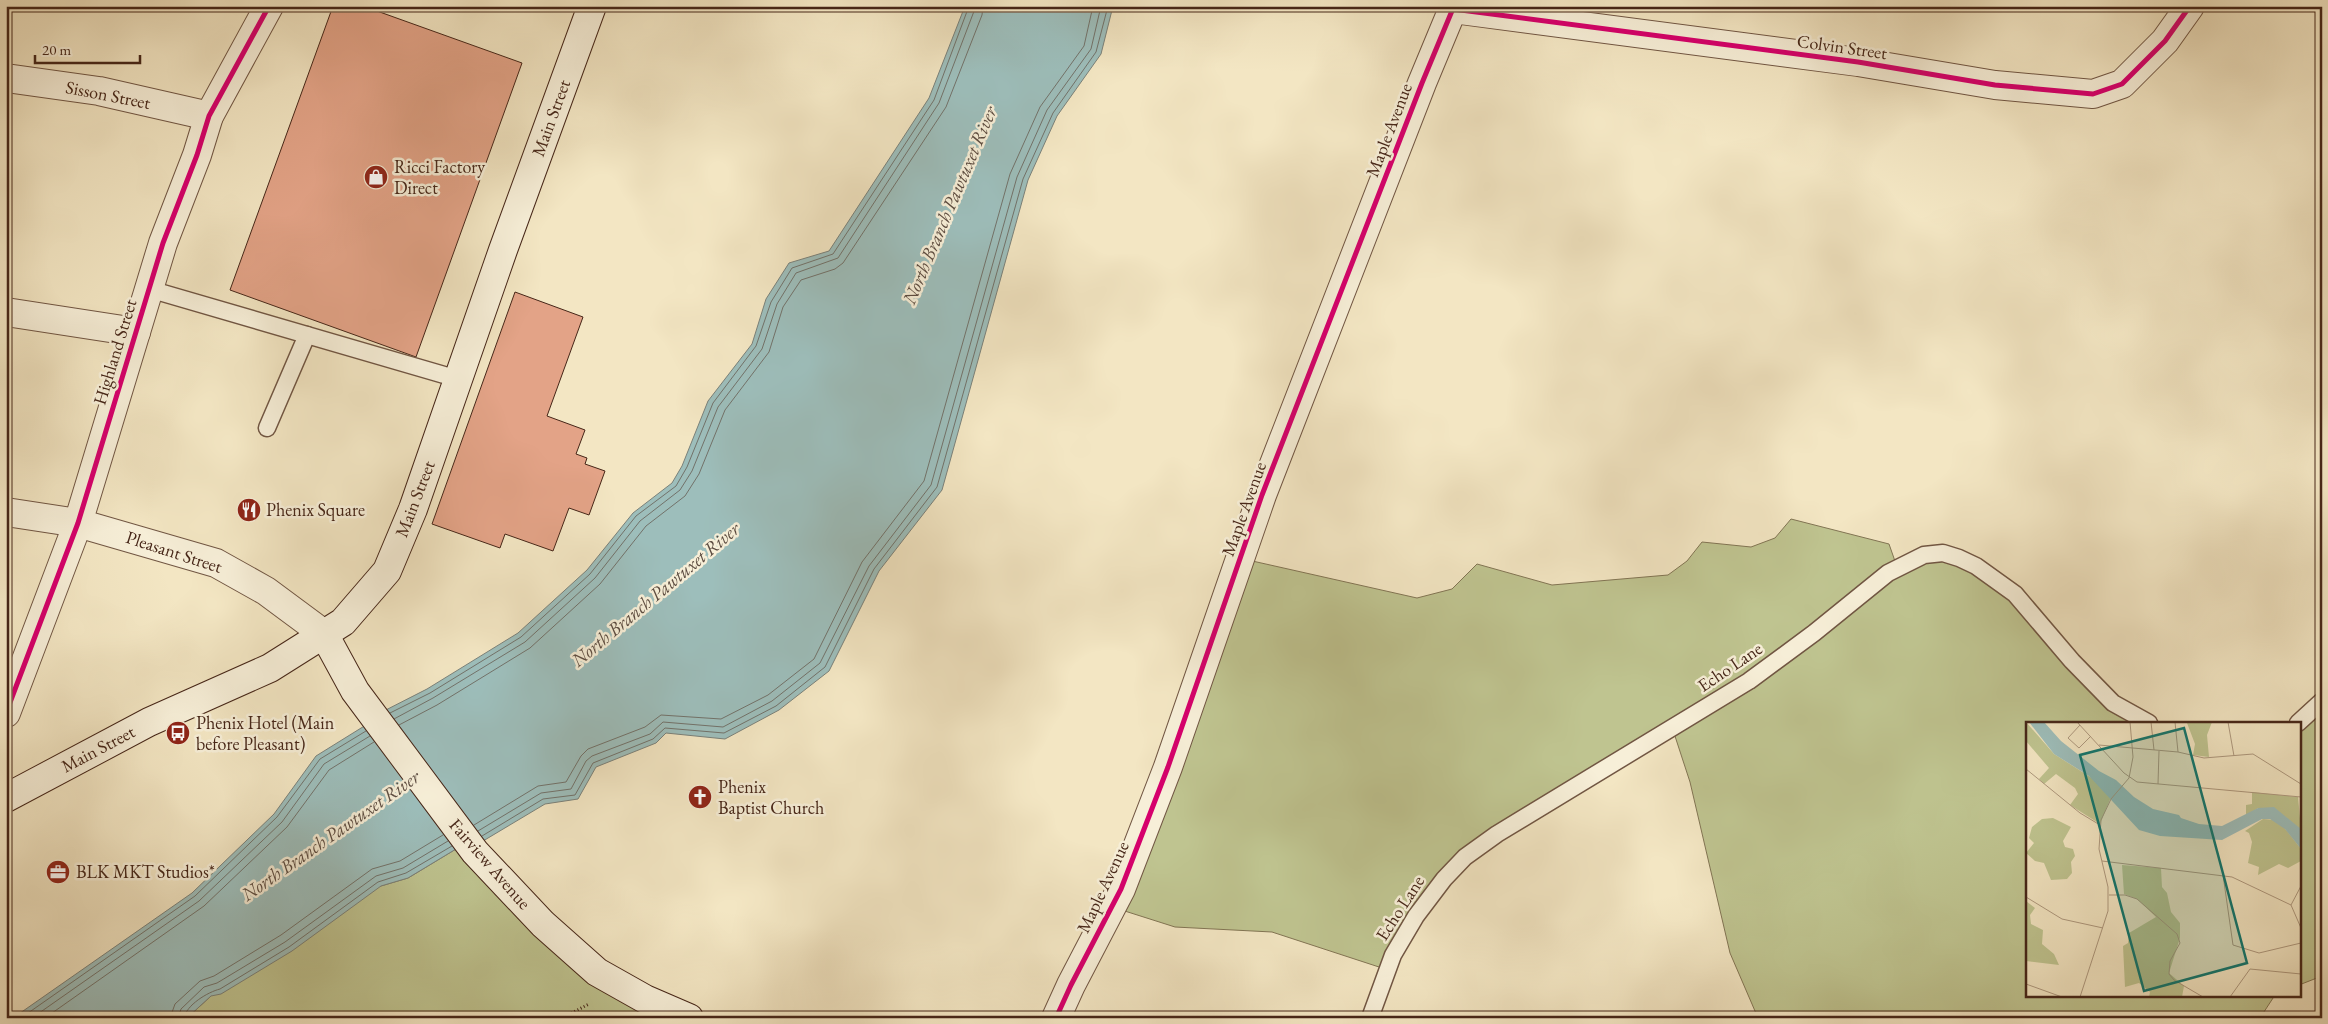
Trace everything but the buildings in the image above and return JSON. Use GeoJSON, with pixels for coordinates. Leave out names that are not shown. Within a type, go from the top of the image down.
{"type":"FeatureCollection","features":[{"type":"Feature","properties":{"kind":"street","name":"Highland Street"},"geometry":{"type":"LineString","coordinates":[[6,713],[78,523],[163,242],[197,155],[209,116],[269,6]]}},
{"type":"Feature","properties":{"kind":"street","name":"Main Street"},"geometry":{"type":"LineString","coordinates":[[6,798],[149,722],[270,668],[343,622],[387,571],[413,509],[592,6]]}},
{"type":"Feature","properties":{"kind":"street","name":"Colvin Street"},"geometry":{"type":"LineString","coordinates":[[1453,7],[1858,62],[1995,85],[2093,94],[2122,84],[2165,41],[2190,6]]}},
{"type":"Feature","properties":{"kind":"street","name":"Maple Avenue"},"geometry":{"type":"LineString","coordinates":[[1056,1018],[1121,889],[1168,767],[1262,495],[1453,7]]}},
{"type":"Feature","properties":{"kind":"street","name":"Sisson Street"},"geometry":{"type":"LineString","coordinates":[[6,78],[99,91],[209,116]]}},
{"type":"Feature","properties":{"kind":"street"},"geometry":{"type":"LineString","coordinates":[[6,312],[136,332]]}},
{"type":"Feature","properties":{"kind":"street","name":"Pleasant Street"},"geometry":{"type":"LineString","coordinates":[[6,512],[78,523],[216,563],[266,591],[324,634]]}},
{"type":"Feature","properties":{"kind":"street","name":"Fairview Avenue"},"geometry":{"type":"LineString","coordinates":[[324,634],[355,691],[475,852],[544,924],[597,972],[645,999],[689,1018]]}},
{"type":"Feature","properties":{"kind":"lane"},"geometry":{"type":"LineString","coordinates":[[149,289],[458,380]]}},
{"type":"Feature","properties":{"kind":"lane"},"geometry":{"type":"LineString","coordinates":[[267,428],[306,335]]}},
{"type":"Feature","properties":{"kind":"lane","name":"Echo Lane"},"geometry":{"type":"LineString","coordinates":[[1370,1018],[1393,954],[1416,916],[1438,886],[1465,857],[1497,834],[1749,681],[1814,633],[1888,573],[1924,555],[1943,553],[1959,558],[1976,566],[2015,594],[2072,660],[2114,703],[2147,722]]}},
{"type":"Feature","properties":{"kind":"lane"},"geometry":{"type":"LineString","coordinates":[[2299,722],[2322,701]]}},
{"type":"Feature","properties":{"kind":"green space"},"geometry":{"type":"Polygon","coordinates":[[[1791,519],[1889,544],[1896,564],[1927,553],[2012,589],[2072,660],[2145,722],[2026,722],[2026,996],[2274,996],[2260,1018],[1758,1018],[1730,953],[1690,782],[1672,727],[1460,855],[1388,962],[1379,967],[1272,932],[1175,927],[1109,906],[1239,558],[1417,598],[1452,589],[1477,564],[1552,585],[1668,575],[1687,561],[1702,542],[1751,547],[1775,538],[1791,519]]]}},
{"type":"Feature","properties":{"kind":"green space"},"geometry":{"type":"Polygon","coordinates":[[[2322,699],[2322,976],[2300,985],[2300,722],[2322,699]]]}},
{"type":"Feature","properties":{"kind":"green space"},"geometry":{"type":"Polygon","coordinates":[[[461,846],[576,955],[678,1018],[187,1018],[286,927],[343,897],[408,878],[461,846]]]}},
{"type":"Feature","properties":{"kind":"water","name":"North Branch Pawtuxet River"},"geometry":{"type":"Polygon","coordinates":[[[965,6],[1113,6],[1101,54],[1057,116],[1028,180],[942,490],[879,571],[829,671],[779,710],[725,739],[666,733],[656,743],[596,767],[578,799],[545,804],[473,847],[461,846],[408,878],[381,886],[292,951],[221,994],[211,996],[187,1018],[13,1018],[192,893],[274,814],[316,756],[374,720],[376,715],[427,689],[518,633],[587,570],[633,513],[672,483],[682,466],[708,401],[752,344],[766,299],[789,263],[829,251],[929,98],[965,6]]]}},
{"type":"Feature","properties":{"kind":"cycle path"},"geometry":{"type":"LineString","coordinates":[[6,713],[78,523],[163,243],[197,155],[209,116],[269,6]]}},
{"type":"Feature","properties":{"kind":"cycle path"},"geometry":{"type":"LineString","coordinates":[[1056,1018],[1121,889],[1168,767],[1262,495],[1422,83],[1454,6]]}},
{"type":"Feature","properties":{"kind":"cycle path"},"geometry":{"type":"LineString","coordinates":[[1453,9],[1858,62],[1995,85],[2093,94],[2122,84],[2165,41],[2190,6]]}},
{"type":"Feature","properties":{"kind":"place","name":"Ricci Factory Direct"},"geometry":{"type":"Point","coordinates":[376,177]}},
{"type":"Feature","properties":{"kind":"place","name":"Phenix Square"},"geometry":{"type":"Point","coordinates":[249,510]}},
{"type":"Feature","properties":{"kind":"place","name":"Phenix Hotel (Main before Pleasant)"},"geometry":{"type":"Point","coordinates":[178,733]}},
{"type":"Feature","properties":{"kind":"place","name":"Phenix Baptist Church"},"geometry":{"type":"Point","coordinates":[700,797]}},
{"type":"Feature","properties":{"kind":"place","name":"BLK MKT Studios*"},"geometry":{"type":"Point","coordinates":[58,872]}}]}
